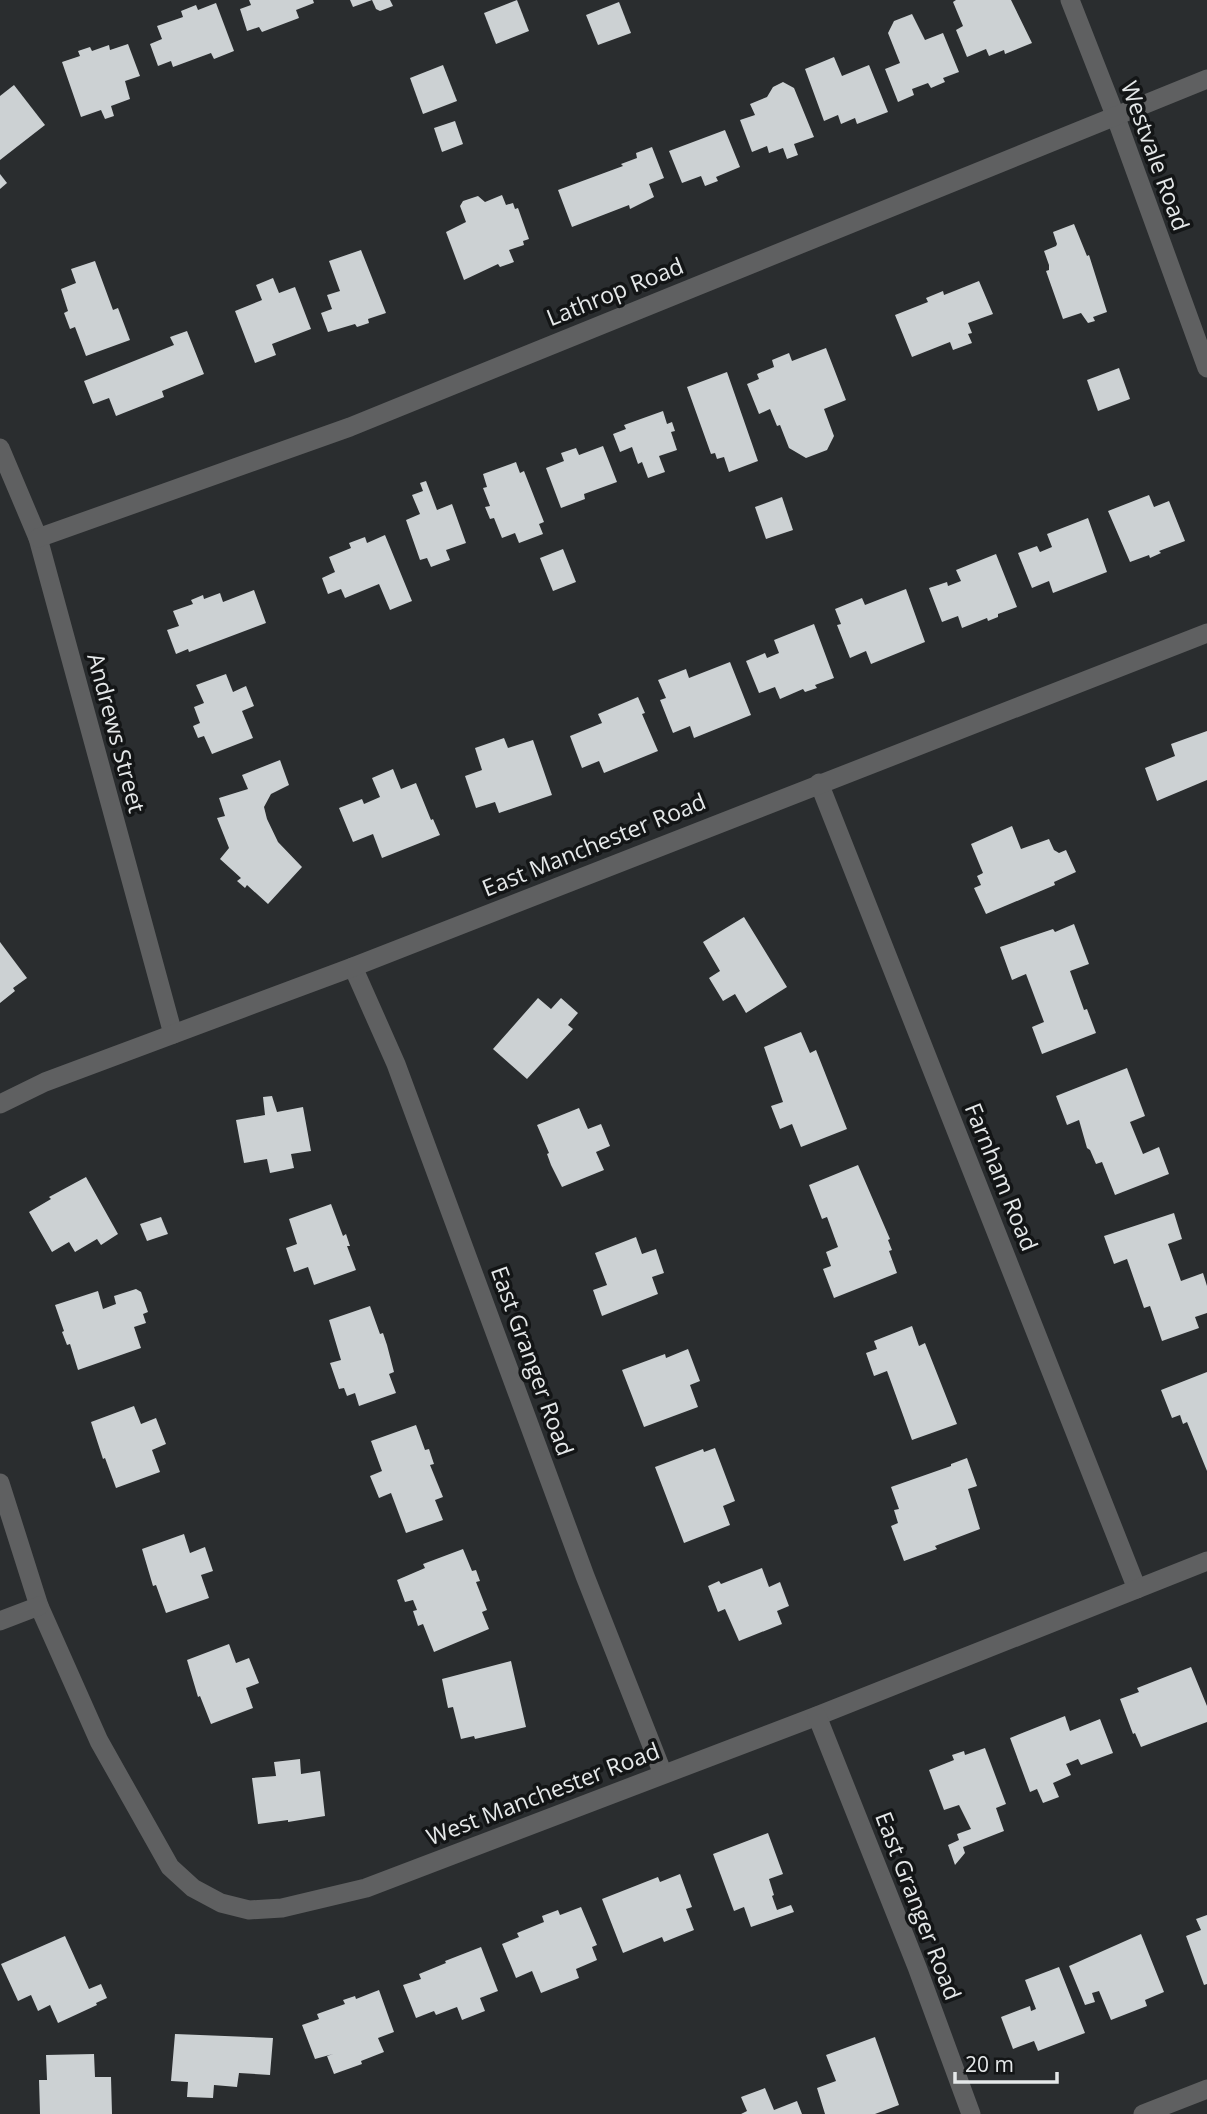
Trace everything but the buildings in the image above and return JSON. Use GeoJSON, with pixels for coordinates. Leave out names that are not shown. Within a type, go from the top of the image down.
{"type":"FeatureCollection","features":[{"type":"Feature","properties":{"kind":"street","name":"Westvale Road"},"geometry":{"type":"LineString","coordinates":[[1070,0],[1207,368]]}},
{"type":"Feature","properties":{"kind":"street","name":"Lathrop Road"},"geometry":{"type":"LineString","coordinates":[[38,538],[350,427],[1207,79]]}},
{"type":"Feature","properties":{"kind":"street","name":"Andrews Street"},"geometry":{"type":"LineString","coordinates":[[0,448],[38,538],[173,1034]]}},
{"type":"Feature","properties":{"kind":"street","name":"East Manchester Road"},"geometry":{"type":"LineString","coordinates":[[0,1104],[45,1082],[353,967],[1207,633]]}},
{"type":"Feature","properties":{"kind":"street","name":"Farnham Road"},"geometry":{"type":"LineString","coordinates":[[820,783],[1137,1589]]}},
{"type":"Feature","properties":{"kind":"street","name":"East Granger Road"},"geometry":{"type":"LineString","coordinates":[[353,967],[396,1064],[585,1576],[663,1774]]}},
{"type":"Feature","properties":{"kind":"street"},"geometry":{"type":"LineString","coordinates":[[0,1483],[39,1606],[0,1620]]}},
{"type":"Feature","properties":{"kind":"street","name":"West Manchester Road"},"geometry":{"type":"LineString","coordinates":[[39,1606],[99,1741],[170,1867],[193,1888],[221,1903],[249,1910],[282,1908],[366,1888],[817,1716],[1207,1561]]}},
{"type":"Feature","properties":{"kind":"street","name":"East Granger Road"},"geometry":{"type":"LineString","coordinates":[[817,1716],[917,1967],[971,2114]]}},
{"type":"Feature","properties":{"kind":"street"},"geometry":{"type":"LineString","coordinates":[[1143,2114],[1207,2089]]}}]}
